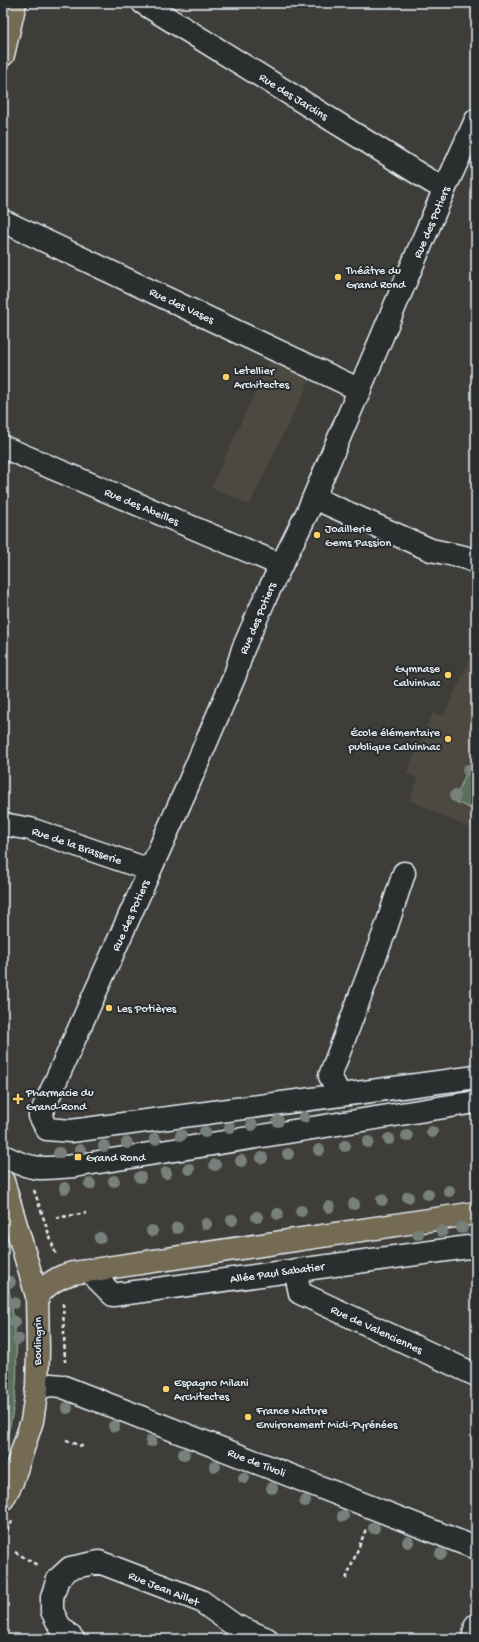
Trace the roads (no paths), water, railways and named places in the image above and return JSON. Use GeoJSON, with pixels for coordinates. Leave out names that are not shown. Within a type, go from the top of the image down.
{"type":"FeatureCollection","features":[{"type":"Feature","properties":{"kind":"main road"},"geometry":{"type":"LineString","coordinates":[[3,55],[15,3]]}},
{"type":"Feature","properties":{"kind":"main road","name":"Boulingrin"},"geometry":{"type":"LineString","coordinates":[[3,1181],[37,1296],[38,1350],[37,1388],[32,1421],[12,1482],[3,1500]]}},
{"type":"Feature","properties":{"kind":"main road"},"geometry":{"type":"LineString","coordinates":[[37,1296],[50,1283],[61,1276],[88,1270],[476,1213]]}},
{"type":"Feature","properties":{"kind":"street","name":"Rue des Jardins"},"geometry":{"type":"LineString","coordinates":[[143,3],[432,182],[445,188]]}},
{"type":"Feature","properties":{"kind":"street","name":"Rue des Potiers"},"geometry":{"type":"LineString","coordinates":[[214,1112],[71,1131],[47,1129],[40,1116],[235,675],[243,649],[266,596],[314,498],[445,188],[476,120]]}},
{"type":"Feature","properties":{"kind":"street","name":"Rue des Vases"},"geometry":{"type":"LineString","coordinates":[[3,221],[360,390]]}},
{"type":"Feature","properties":{"kind":"street","name":"Rue des Abeilles"},"geometry":{"type":"LineString","coordinates":[[3,447],[281,565]]}},
{"type":"Feature","properties":{"kind":"street"},"geometry":{"type":"LineString","coordinates":[[314,498],[430,550],[464,556],[476,562]]}},
{"type":"Feature","properties":{"kind":"street","name":"Rue de la Brasserie"},"geometry":{"type":"LineString","coordinates":[[3,824],[30,829],[150,870]]}},
{"type":"Feature","properties":{"kind":"street"},"geometry":{"type":"LineString","coordinates":[[340,1095],[330,1076],[386,928],[404,873]]}},
{"type":"Feature","properties":{"kind":"street"},"geometry":{"type":"LineString","coordinates":[[220,1143],[214,1112],[476,1076]]}},
{"type":"Feature","properties":{"kind":"street"},"geometry":{"type":"LineString","coordinates":[[3,1156],[23,1166],[39,1169],[74,1166],[476,1102]]}},
{"type":"Feature","properties":{"kind":"street","name":"Allée Paul Sabatier"},"geometry":{"type":"LineString","coordinates":[[88,1270],[113,1295],[476,1246]]}},
{"type":"Feature","properties":{"kind":"street","name":"Rue de Valenciennes"},"geometry":{"type":"LineString","coordinates":[[295,1270],[300,1294],[476,1375]]}},
{"type":"Feature","properties":{"kind":"street","name":"Rue de Tivoli"},"geometry":{"type":"LineString","coordinates":[[37,1388],[51,1385],[61,1386],[476,1548]]}},
{"type":"Feature","properties":{"kind":"street","name":"Rue Jean Aillet"},"geometry":{"type":"LineString","coordinates":[[73,1639],[59,1625],[52,1611],[52,1597],[58,1579],[70,1568],[99,1562],[201,1602],[234,1625],[267,1639]]}},
{"type":"Feature","properties":{"kind":"street"},"geometry":{"type":"LineString","coordinates":[[473,1639],[476,1625]]}},
{"type":"Feature","properties":{"kind":"place","name":"Théâtre du Grand Rond"},"geometry":{"type":"Point","coordinates":[338,277]}},
{"type":"Feature","properties":{"kind":"place","name":"Letellier Architectes"},"geometry":{"type":"Point","coordinates":[226,377]}},
{"type":"Feature","properties":{"kind":"place","name":"Joaillerie Gems Passion"},"geometry":{"type":"Point","coordinates":[317,535]}},
{"type":"Feature","properties":{"kind":"place","name":"Gymnase Calvinhac"},"geometry":{"type":"Point","coordinates":[448,675]}},
{"type":"Feature","properties":{"kind":"place","name":"École élémentaire publique Calvinhac"},"geometry":{"type":"Point","coordinates":[448,739]}},
{"type":"Feature","properties":{"kind":"place","name":"Les Potières"},"geometry":{"type":"Point","coordinates":[109,1008]}},
{"type":"Feature","properties":{"kind":"place","name":"Pharmacie du Grand-Rond"},"geometry":{"type":"Point","coordinates":[18,1099]}},
{"type":"Feature","properties":{"kind":"place","name":"Grand Rond"},"geometry":{"type":"Point","coordinates":[78,1157]}},
{"type":"Feature","properties":{"kind":"place","name":"Espagno Milani Architectes"},"geometry":{"type":"Point","coordinates":[166,1389]}},
{"type":"Feature","properties":{"kind":"place","name":"France Nature Environement Midi-Pyrénées"},"geometry":{"type":"Point","coordinates":[248,1417]}}]}
